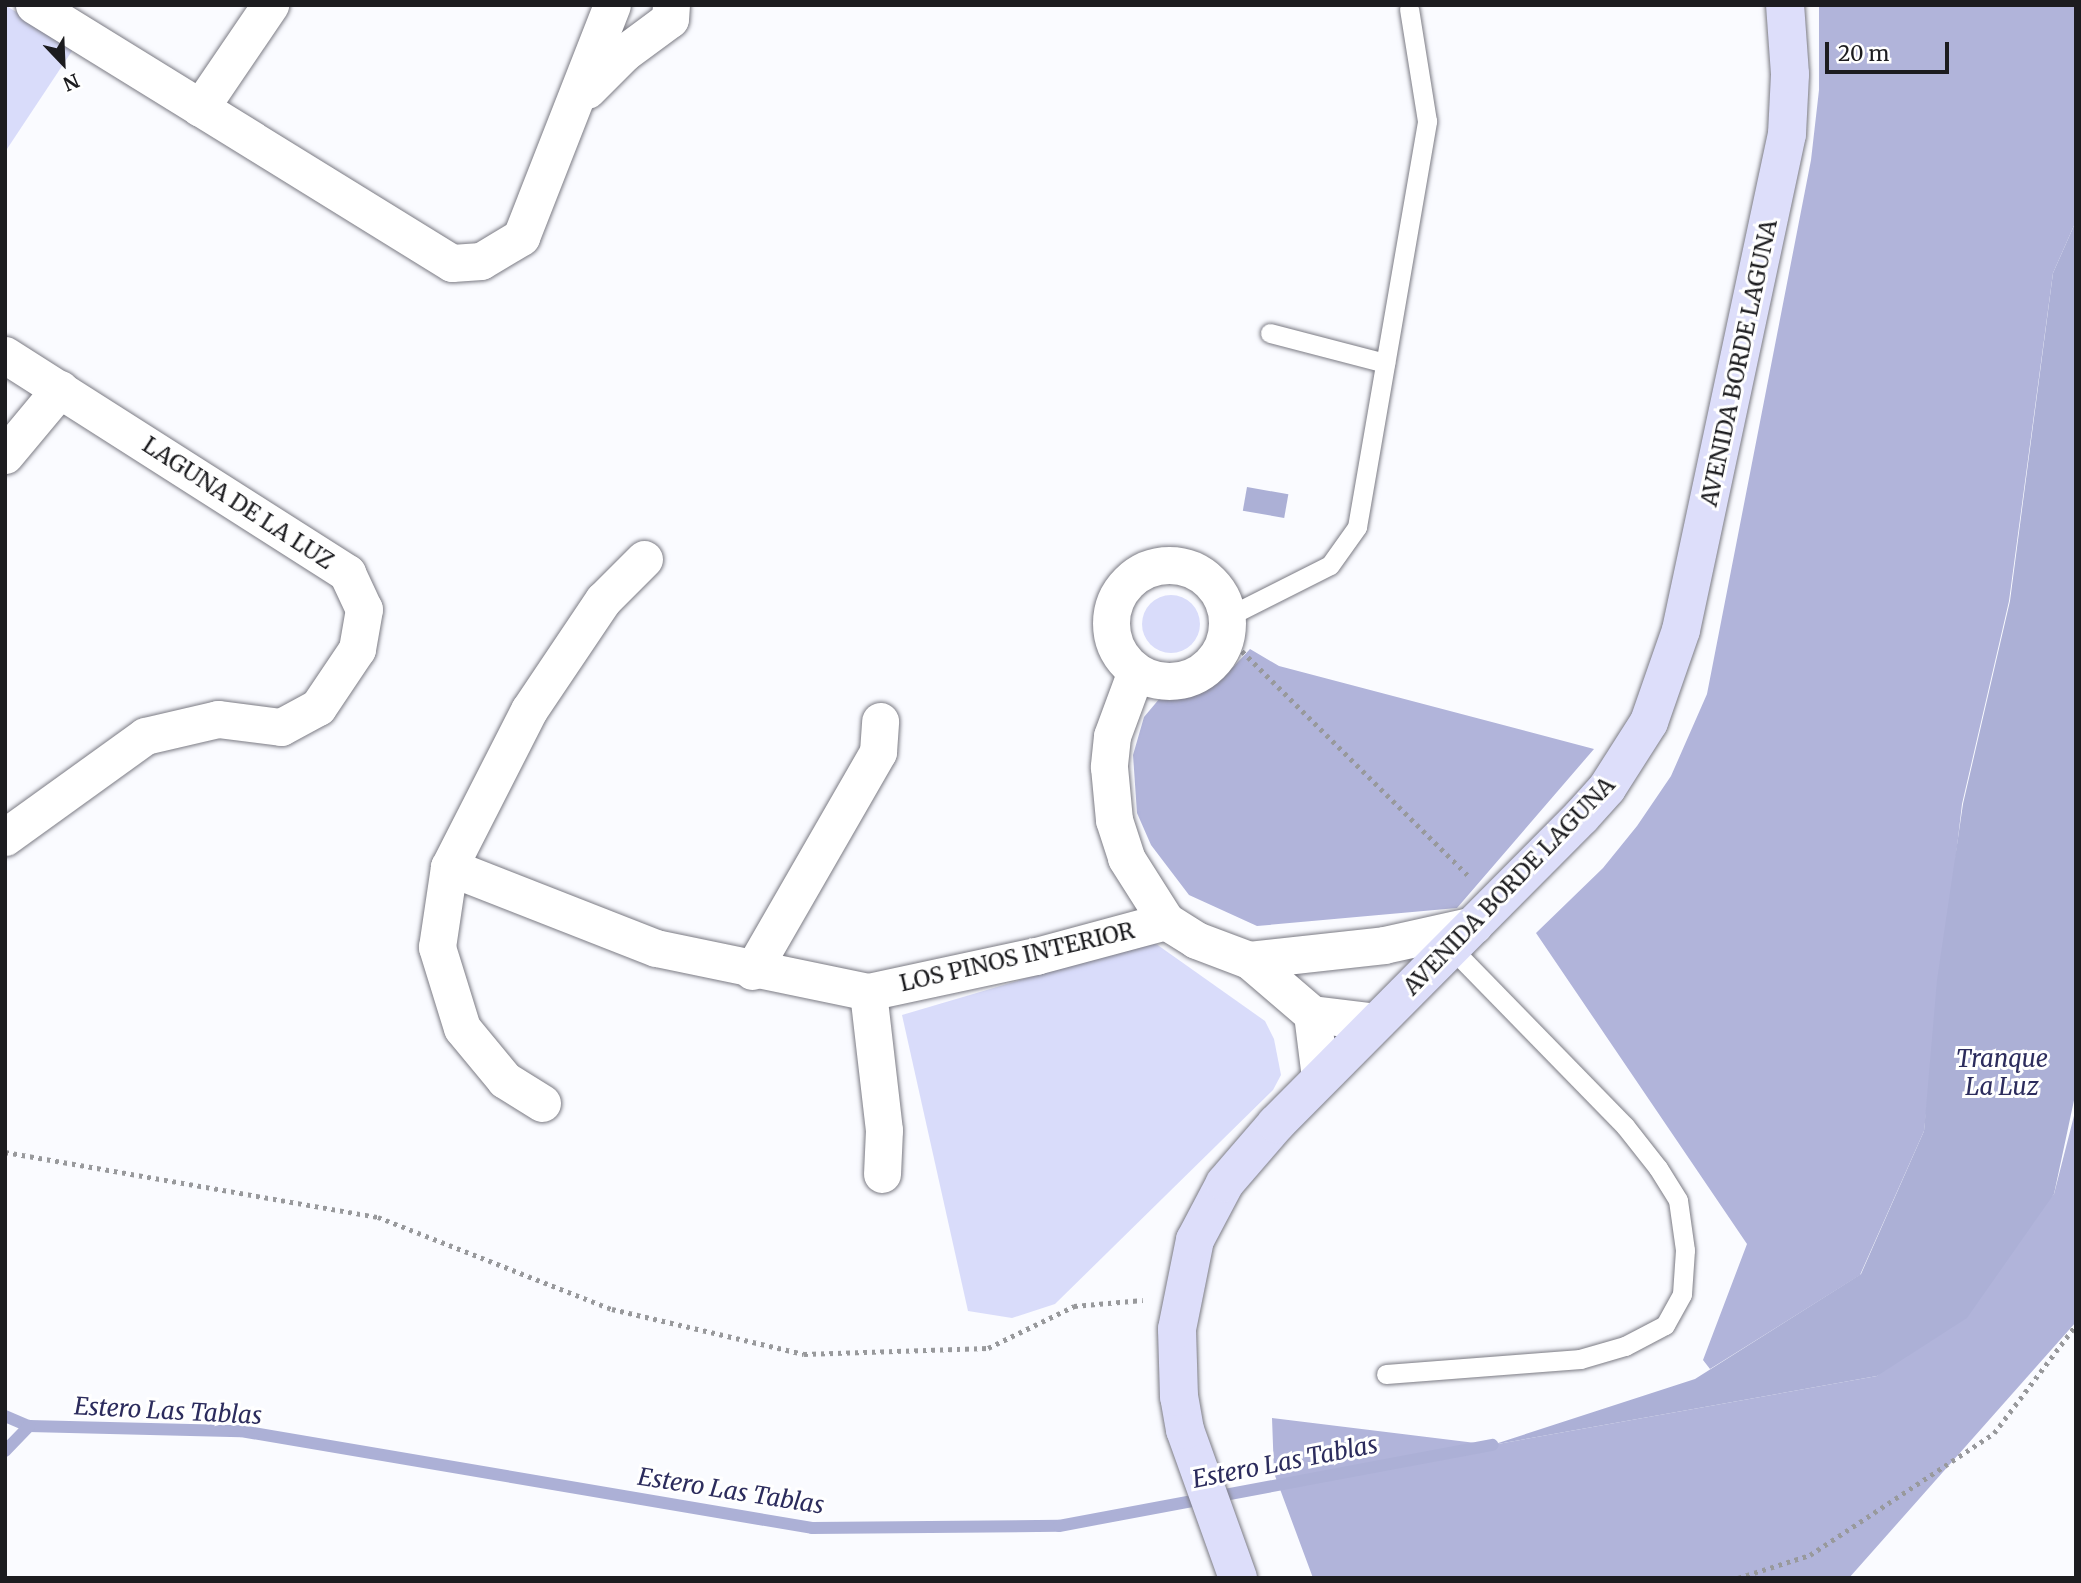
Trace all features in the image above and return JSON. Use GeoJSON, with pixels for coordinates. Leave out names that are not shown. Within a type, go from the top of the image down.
{"type":"FeatureCollection","features":[{"type":"Feature","properties":{"kind":"street"},"geometry":{"type":"LineString","coordinates":[[34,5],[452,263],[481,261],[521,237],[579,98],[612,5]]}},
{"type":"Feature","properties":{"kind":"street"},"geometry":{"type":"LineString","coordinates":[[200,108],[270,5]]}},
{"type":"Feature","properties":{"kind":"street"},"geometry":{"type":"LineString","coordinates":[[579,98],[624,53],[670,19],[671,5]]}},
{"type":"Feature","properties":{"kind":"street","name":"AVENIDA BORDE LAGUNA"},"geometry":{"type":"LineString","coordinates":[[1236,1570],[1185,1430],[1175,1362],[1182,1296],[1195,1240],[1208,1210],[1226,1183],[1320,1077],[1422,978],[1607,788],[1649,722],[1673,662],[1787,134],[1790,74],[1785,5]]}},
{"type":"Feature","properties":{"kind":"street","name":"LAGUNA DE LA LUZ"},"geometry":{"type":"LineString","coordinates":[[5,355],[347,573],[363,609],[357,649],[318,707],[281,727],[218,719],[145,736],[5,837]]}},
{"type":"Feature","properties":{"kind":"street"},"geometry":{"type":"LineString","coordinates":[[5,455],[60,389]]}},
{"type":"Feature","properties":{"kind":"street"},"geometry":{"type":"LineString","coordinates":[[542,1103],[505,1080],[462,1028],[437,947],[449,867],[529,710],[603,600],[644,559]]}},
{"type":"Feature","properties":{"kind":"street"},"geometry":{"type":"LineString","coordinates":[[1158,566],[1196,571],[1212,582],[1227,626],[1219,653],[1190,677],[1172,681],[1136,671],[1122,657],[1111,621],[1125,585],[1140,573],[1158,566]]}},
{"type":"Feature","properties":{"kind":"street"},"geometry":{"type":"LineString","coordinates":[[1136,671],[1112,736],[1111,802],[1126,859],[1166,922],[1196,940],[1249,960],[1312,1014],[1376,1022]]}},
{"type":"Feature","properties":{"kind":"street"},"geometry":{"type":"LineString","coordinates":[[752,971],[878,752],[880,721]]}},
{"type":"Feature","properties":{"kind":"street","name":"LOS PINOS INTERIOR"},"geometry":{"type":"LineString","coordinates":[[449,867],[656,948],[752,971],[868,992],[1035,956],[1166,922]]}},
{"type":"Feature","properties":{"kind":"street"},"geometry":{"type":"LineString","coordinates":[[1249,960],[1384,945],[1474,925]]}},
{"type":"Feature","properties":{"kind":"street"},"geometry":{"type":"LineString","coordinates":[[1384,945],[1422,978]]}},
{"type":"Feature","properties":{"kind":"street","name":"LOS PINOS INTERIOR"},"geometry":{"type":"LineString","coordinates":[[868,992],[884,1130],[882,1174]]}},
{"type":"Feature","properties":{"kind":"street"},"geometry":{"type":"LineString","coordinates":[[1312,1014],[1320,1077]]}},
{"type":"Feature","properties":{"kind":"lane"},"geometry":{"type":"LineString","coordinates":[[1227,626],[1330,565],[1357,527],[1427,121],[1409,9]]}},
{"type":"Feature","properties":{"kind":"lane"},"geometry":{"type":"LineString","coordinates":[[1270,333],[1385,363]]}},
{"type":"Feature","properties":{"kind":"lane"},"geometry":{"type":"LineString","coordinates":[[1385,1374],[1580,1359],[1625,1346],[1665,1325],[1682,1294],[1685,1250],[1678,1200],[1658,1168],[1474,925]]}},
{"type":"Feature","properties":{"kind":"path"},"geometry":{"type":"LineString","coordinates":[[1227,626],[1474,925]]}},
{"type":"Feature","properties":{"kind":"path"},"geometry":{"type":"LineString","coordinates":[[5,1152],[378,1217],[612,1308],[804,1354],[988,1348],[1074,1306],[1182,1296]]}},
{"type":"Feature","properties":{"kind":"path"},"geometry":{"type":"LineString","coordinates":[[1738,1578],[1810,1555],[1994,1433],[2076,1325]]}},
{"type":"Feature","properties":{"kind":"shaded area"},"geometry":{"type":"Polygon","coordinates":[[[5,5],[74,48],[5,152],[5,5]]]}},
{"type":"Feature","properties":{"kind":"shaded area"},"geometry":{"type":"Polygon","coordinates":[[[1819,5],[2076,5],[2076,221],[2053,273],[2009,601],[1962,804],[1924,1131],[1860,1275],[1710,1369],[1703,1360],[1747,1244],[1536,933],[1603,868],[1637,826],[1671,776],[1707,694],[1811,160],[1819,90],[1819,5]]]}},
{"type":"Feature","properties":{"kind":"shaded area"},"geometry":{"type":"Polygon","coordinates":[[[1171,595],[1182,597],[1195,608],[1200,624],[1198,635],[1187,648],[1171,653],[1160,651],[1147,640],[1142,624],[1144,613],[1155,600],[1171,595]]]}},
{"type":"Feature","properties":{"kind":"shaded area"},"geometry":{"type":"Polygon","coordinates":[[[1250,649],[1279,666],[1594,749],[1457,908],[1257,926],[1189,895],[1151,845],[1137,813],[1133,755],[1144,717],[1160,698],[1223,678],[1250,649]]]}},
{"type":"Feature","properties":{"kind":"shaded area"},"geometry":{"type":"Polygon","coordinates":[[[1152,941],[1265,1021],[1274,1039],[1281,1075],[1273,1090],[1055,1304],[1012,1318],[968,1311],[902,1015],[1152,941]]]}},
{"type":"Feature","properties":{"kind":"shaded area"},"geometry":{"type":"Polygon","coordinates":[[[2076,1108],[2076,1322],[1849,1578],[1313,1578],[1274,1473],[1272,1418],[1492,1445],[1877,1376],[2054,1194],[2076,1108]]]}},
{"type":"Feature","properties":{"kind":"water","name":"Tranque La Luz"},"geometry":{"type":"Polygon","coordinates":[[[2076,221],[2076,1091],[2054,1194],[1967,1318],[1877,1376],[1492,1445],[1695,1379],[1861,1274],[1924,1131],[1937,980],[1963,804],[2010,601],[2053,273],[2076,221]]]}},
{"type":"Feature","properties":{"kind":"water"},"geometry":{"type":"Polygon","coordinates":[[[1247,487],[1288,494],[1284,518],[1243,511],[1247,487]]]}},
{"type":"Feature","properties":{"kind":"waterway","name":"Estero Las Tablas"},"geometry":{"type":"LineString","coordinates":[[5,1416],[29,1426],[241,1431],[812,1528],[1059,1526],[1492,1445]]}},
{"type":"Feature","properties":{"kind":"waterway"},"geometry":{"type":"LineString","coordinates":[[5,1451],[29,1426]]}}]}
